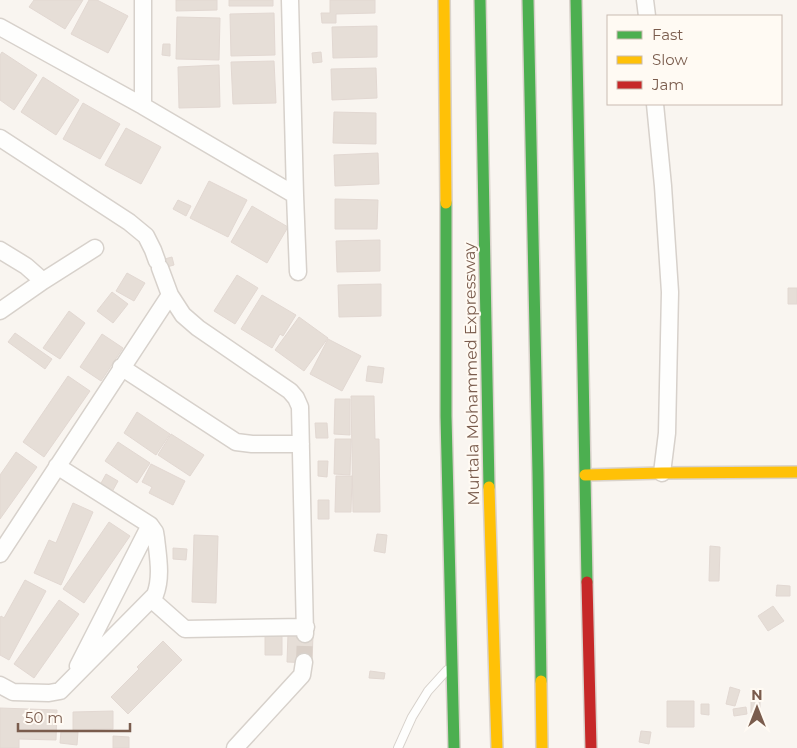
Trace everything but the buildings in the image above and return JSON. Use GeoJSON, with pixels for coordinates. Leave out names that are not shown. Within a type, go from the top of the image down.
{"type":"FeatureCollection","features":[{"type":"Feature","properties":{"kind":"main road"},"geometry":{"type":"LineString","coordinates":[[444,0],[446,76],[446,416],[454,748]]}},
{"type":"Feature","properties":{"kind":"main road","name":"Murtala Mohammed Expressway"},"geometry":{"type":"LineString","coordinates":[[480,0],[497,748]]}},
{"type":"Feature","properties":{"kind":"main road"},"geometry":{"type":"LineString","coordinates":[[528,0],[542,748]]}},
{"type":"Feature","properties":{"kind":"main road"},"geometry":{"type":"LineString","coordinates":[[576,0],[591,748]]}},
{"type":"Feature","properties":{"kind":"main road"},"geometry":{"type":"LineString","coordinates":[[585,475],[797,472]]}},
{"type":"Feature","properties":{"kind":"street"},"geometry":{"type":"LineString","coordinates":[[142,0],[143,106]]}},
{"type":"Feature","properties":{"kind":"street"},"geometry":{"type":"LineString","coordinates":[[290,0],[298,272]]}},
{"type":"Feature","properties":{"kind":"street"},"geometry":{"type":"LineString","coordinates":[[645,0],[647,15]]}},
{"type":"Feature","properties":{"kind":"street"},"geometry":{"type":"LineString","coordinates":[[0,26],[143,106],[295,195]]}},
{"type":"Feature","properties":{"kind":"street"},"geometry":{"type":"LineString","coordinates":[[655,105],[670,292],[667,433],[662,473]]}},
{"type":"Feature","properties":{"kind":"street"},"geometry":{"type":"LineString","coordinates":[[0,138],[129,222],[146,236],[170,295],[183,315],[198,328],[290,391],[300,407],[306,631],[185,629],[151,599]]}},
{"type":"Feature","properties":{"kind":"street"},"geometry":{"type":"LineString","coordinates":[[0,311],[95,248]]}},
{"type":"Feature","properties":{"kind":"street"},"geometry":{"type":"LineString","coordinates":[[0,250],[26,266],[43,281]]}},
{"type":"Feature","properties":{"kind":"street"},"geometry":{"type":"LineString","coordinates":[[0,554],[170,295]]}},
{"type":"Feature","properties":{"kind":"street"},"geometry":{"type":"LineString","coordinates":[[121,367],[236,442],[252,444],[301,444]]}},
{"type":"Feature","properties":{"kind":"street"},"geometry":{"type":"LineString","coordinates":[[0,685],[13,692],[49,693],[60,691],[155,595],[159,580],[156,538],[155,532],[150,525],[57,466]]}},
{"type":"Feature","properties":{"kind":"street"},"geometry":{"type":"LineString","coordinates":[[72,679],[150,525]]}},
{"type":"Feature","properties":{"kind":"street"},"geometry":{"type":"LineString","coordinates":[[235,748],[302,675],[304,662]]}},
{"type":"Feature","properties":{"kind":"lane"},"geometry":{"type":"LineString","coordinates":[[398,748],[412,717],[428,691],[453,663]]}},
{"type":"Feature","properties":{"kind":"tunnel"},"geometry":{"type":"LineString","coordinates":[[304,662],[305,634]]}},
{"type":"Feature","properties":{"kind":"traffic: fast"},"geometry":{"type":"LineString","coordinates":[[480,0],[489,487]]}},
{"type":"Feature","properties":{"kind":"traffic: fast"},"geometry":{"type":"LineString","coordinates":[[528,0],[541,681]]}},
{"type":"Feature","properties":{"kind":"traffic: fast"},"geometry":{"type":"LineString","coordinates":[[576,0],[587,582]]}},
{"type":"Feature","properties":{"kind":"traffic: fast"},"geometry":{"type":"LineString","coordinates":[[446,203],[446,416],[454,748]]}},
{"type":"Feature","properties":{"kind":"traffic: slow"},"geometry":{"type":"LineString","coordinates":[[444,0],[446,203]]}},
{"type":"Feature","properties":{"kind":"traffic: slow"},"geometry":{"type":"LineString","coordinates":[[585,475],[797,472]]}},
{"type":"Feature","properties":{"kind":"traffic: slow"},"geometry":{"type":"LineString","coordinates":[[489,487],[497,748]]}},
{"type":"Feature","properties":{"kind":"traffic: slow"},"geometry":{"type":"LineString","coordinates":[[541,681],[542,748]]}},
{"type":"Feature","properties":{"kind":"traffic: jam"},"geometry":{"type":"LineString","coordinates":[[587,582],[591,748]]}}]}
